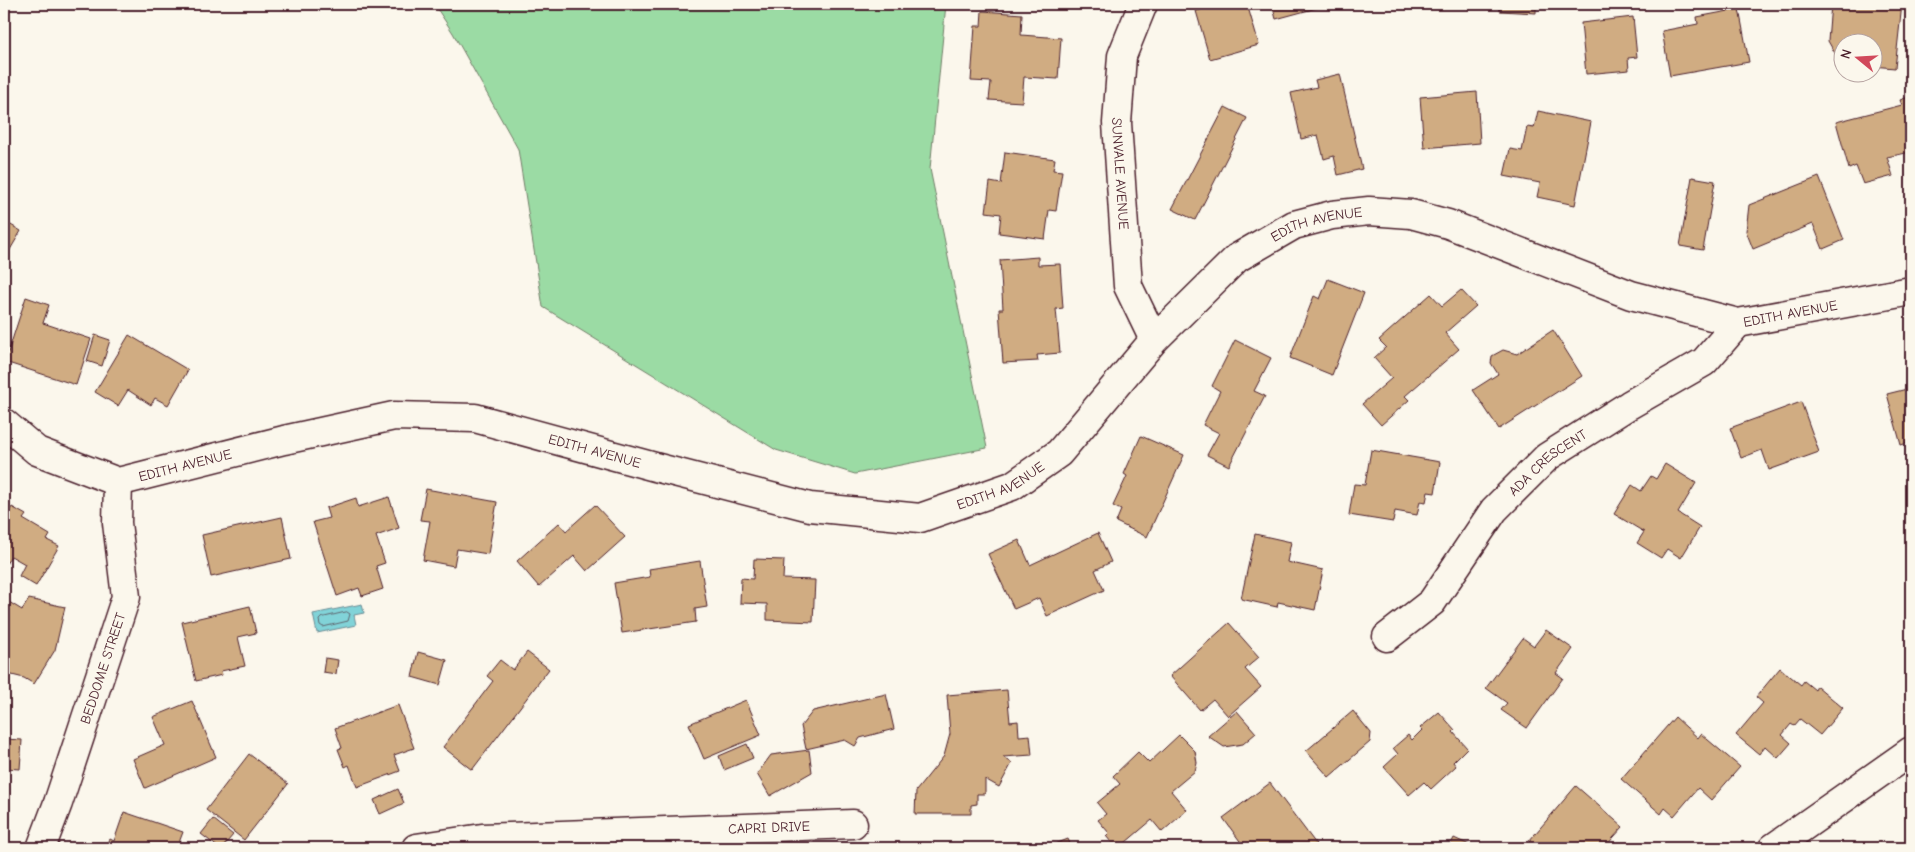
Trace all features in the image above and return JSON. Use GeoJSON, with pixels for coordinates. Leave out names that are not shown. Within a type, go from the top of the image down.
{"type":"FeatureCollection","features":[{"type":"Feature","properties":{"kind":"street","name":"SUNVALE AVENUE"},"geometry":{"type":"LineString","coordinates":[[1143,4],[1122,56],[1117,123],[1128,286],[1154,340]]}},
{"type":"Feature","properties":{"kind":"street","name":"EDITH AVENUE"},"geometry":{"type":"LineString","coordinates":[[4,423],[37,451],[118,482],[284,440],[394,416],[475,418],[655,468],[810,507],[920,518],[1012,486],[1059,453],[1154,340],[1237,258],[1294,225],[1332,215],[1369,211],[1411,214],[1448,224],[1631,295],[1738,322],[1911,290]]}},
{"type":"Feature","properties":{"kind":"street","name":"ADA CRESCENT"},"geometry":{"type":"LineString","coordinates":[[1387,637],[1432,602],[1494,510],[1547,457],[1629,405],[1704,362],[1738,322]]}},
{"type":"Feature","properties":{"kind":"street","name":"BEDDOME STREET"},"geometry":{"type":"LineString","coordinates":[[41,848],[58,803],[126,597],[117,522],[118,482]]}},
{"type":"Feature","properties":{"kind":"street"},"geometry":{"type":"LineString","coordinates":[[1773,848],[1911,751]]}},
{"type":"Feature","properties":{"kind":"street","name":"CAPRI DRIVE"},"geometry":{"type":"LineString","coordinates":[[416,848],[482,838],[853,824]]}},
{"type":"Feature","properties":{"kind":"green space"},"geometry":{"type":"Polygon","coordinates":[[[434,4],[946,4],[930,169],[987,448],[855,474],[776,450],[543,307],[518,149],[453,33],[434,4]]]}},
{"type":"Feature","properties":{"kind":"water"},"geometry":{"type":"Polygon","coordinates":[[[362,604],[364,613],[354,615],[356,625],[317,633],[313,614],[362,604]]]}},
{"type":"Feature","properties":{"kind":"building"},"geometry":{"type":"Polygon","coordinates":[[[1223,4],[1247,4],[1259,45],[1210,59],[1196,11],[1223,4]]]}},
{"type":"Feature","properties":{"kind":"building"},"geometry":{"type":"Polygon","coordinates":[[[1272,4],[1324,4],[1324,6],[1276,19],[1272,4]]]}},
{"type":"Feature","properties":{"kind":"building"},"geometry":{"type":"Polygon","coordinates":[[[1400,4],[1429,4],[1428,9],[1400,4]]]}},
{"type":"Feature","properties":{"kind":"building"},"geometry":{"type":"Polygon","coordinates":[[[1498,4],[1536,4],[1536,13],[1500,11],[1498,4]]]}},
{"type":"Feature","properties":{"kind":"building"},"geometry":{"type":"Polygon","coordinates":[[[1831,4],[1902,4],[1895,68],[1882,67],[1882,32],[1832,32],[1832,48],[1828,41],[1831,4]]]}},
{"type":"Feature","properties":{"kind":"building"},"geometry":{"type":"Polygon","coordinates":[[[1739,9],[1749,62],[1670,76],[1662,31],[1698,24],[1697,17],[1739,9]]]}},
{"type":"Feature","properties":{"kind":"building"},"geometry":{"type":"Polygon","coordinates":[[[982,11],[1022,14],[1021,35],[1061,38],[1058,79],[1024,77],[1022,102],[989,100],[991,82],[971,81],[975,26],[981,26],[982,11]]]}},
{"type":"Feature","properties":{"kind":"building"},"geometry":{"type":"Polygon","coordinates":[[[1633,17],[1637,57],[1628,58],[1629,70],[1586,74],[1581,23],[1633,17]]]}},
{"type":"Feature","properties":{"kind":"building"},"geometry":{"type":"Polygon","coordinates":[[[1340,74],[1362,169],[1338,175],[1334,156],[1324,159],[1318,135],[1301,139],[1291,93],[1317,87],[1315,80],[1340,74]]]}},
{"type":"Feature","properties":{"kind":"building"},"geometry":{"type":"Polygon","coordinates":[[[1477,92],[1480,143],[1424,148],[1420,97],[1477,92]]]}},
{"type":"Feature","properties":{"kind":"building"},"geometry":{"type":"Polygon","coordinates":[[[1911,96],[1911,152],[1887,157],[1893,176],[1863,184],[1856,166],[1849,169],[1836,122],[1902,105],[1900,100],[1911,96]]]}},
{"type":"Feature","properties":{"kind":"building"},"geometry":{"type":"Polygon","coordinates":[[[1225,107],[1247,118],[1195,220],[1172,209],[1225,107]]]}},
{"type":"Feature","properties":{"kind":"building"},"geometry":{"type":"Polygon","coordinates":[[[1538,111],[1591,122],[1575,205],[1537,197],[1540,183],[1504,176],[1510,149],[1522,151],[1527,127],[1534,128],[1538,111]]]}},
{"type":"Feature","properties":{"kind":"building"},"geometry":{"type":"Polygon","coordinates":[[[1005,152],[1055,159],[1053,170],[1062,171],[1056,211],[1049,210],[1045,239],[999,233],[1001,214],[986,212],[990,182],[1001,184],[1005,152]]]}},
{"type":"Feature","properties":{"kind":"building"},"geometry":{"type":"Polygon","coordinates":[[[1692,177],[1715,181],[1703,250],[1680,246],[1692,177]]]}},
{"type":"Feature","properties":{"kind":"building"},"geometry":{"type":"Polygon","coordinates":[[[1819,177],[1844,240],[1823,249],[1813,224],[1753,249],[1746,231],[1749,205],[1819,177]]]}},
{"type":"Feature","properties":{"kind":"building"},"geometry":{"type":"Polygon","coordinates":[[[4,221],[21,231],[4,260],[4,221]]]}},
{"type":"Feature","properties":{"kind":"building"},"geometry":{"type":"Polygon","coordinates":[[[1038,257],[1038,265],[1060,264],[1063,308],[1056,309],[1060,353],[1037,355],[1038,361],[1003,363],[999,309],[1003,309],[1000,260],[1038,257]]]}},
{"type":"Feature","properties":{"kind":"building"},"geometry":{"type":"Polygon","coordinates":[[[1328,279],[1364,293],[1332,375],[1290,358],[1314,296],[1320,299],[1328,279]]]}},
{"type":"Feature","properties":{"kind":"building"},"geometry":{"type":"Polygon","coordinates":[[[1461,290],[1476,306],[1445,333],[1459,349],[1405,396],[1409,400],[1381,425],[1362,404],[1392,378],[1374,358],[1386,347],[1379,340],[1431,294],[1442,306],[1461,290]]]}},
{"type":"Feature","properties":{"kind":"building"},"geometry":{"type":"Polygon","coordinates":[[[26,297],[49,305],[43,323],[91,339],[76,385],[5,362],[26,297]]]}},
{"type":"Feature","properties":{"kind":"building"},"geometry":{"type":"Polygon","coordinates":[[[1553,330],[1582,376],[1499,429],[1473,390],[1498,374],[1491,363],[1492,356],[1503,350],[1517,354],[1553,330]]]}},
{"type":"Feature","properties":{"kind":"building"},"geometry":{"type":"Polygon","coordinates":[[[95,335],[110,340],[102,366],[87,361],[95,335]]]}},
{"type":"Feature","properties":{"kind":"building"},"geometry":{"type":"Polygon","coordinates":[[[129,335],[188,370],[168,405],[155,398],[151,405],[128,390],[118,406],[95,392],[129,335]]]}},
{"type":"Feature","properties":{"kind":"building"},"geometry":{"type":"Polygon","coordinates":[[[1235,340],[1271,358],[1254,391],[1265,396],[1229,466],[1207,455],[1219,433],[1203,425],[1220,391],[1212,386],[1235,340]]]}},
{"type":"Feature","properties":{"kind":"building"},"geometry":{"type":"Polygon","coordinates":[[[1911,388],[1911,442],[1901,445],[1887,394],[1911,388]]]}},
{"type":"Feature","properties":{"kind":"building"},"geometry":{"type":"Polygon","coordinates":[[[1801,402],[1819,452],[1769,470],[1762,450],[1741,458],[1730,428],[1801,402]]]}},
{"type":"Feature","properties":{"kind":"building"},"geometry":{"type":"Polygon","coordinates":[[[1141,436],[1184,455],[1147,537],[1116,522],[1121,510],[1113,506],[1127,476],[1124,474],[1141,436]]]}},
{"type":"Feature","properties":{"kind":"building"},"geometry":{"type":"Polygon","coordinates":[[[1371,450],[1440,462],[1435,493],[1428,492],[1426,502],[1420,501],[1417,515],[1395,511],[1393,522],[1349,515],[1354,484],[1365,485],[1371,450]]]}},
{"type":"Feature","properties":{"kind":"building"},"geometry":{"type":"Polygon","coordinates":[[[1665,464],[1696,483],[1678,513],[1700,527],[1681,558],[1667,549],[1661,558],[1637,543],[1644,532],[1614,514],[1632,485],[1641,491],[1651,476],[1656,479],[1665,464]]]}},
{"type":"Feature","properties":{"kind":"building"},"geometry":{"type":"Polygon","coordinates":[[[426,489],[497,502],[488,554],[457,549],[454,566],[423,560],[430,521],[420,520],[426,489]]]}},
{"type":"Feature","properties":{"kind":"building"},"geometry":{"type":"Polygon","coordinates":[[[389,497],[399,528],[376,536],[385,563],[376,566],[383,589],[362,596],[359,588],[337,596],[313,522],[329,518],[326,508],[356,498],[358,507],[389,497]]]}},
{"type":"Feature","properties":{"kind":"building"},"geometry":{"type":"Polygon","coordinates":[[[595,505],[625,537],[587,571],[574,556],[539,587],[517,561],[559,523],[566,531],[595,505]]]}},
{"type":"Feature","properties":{"kind":"building"},"geometry":{"type":"Polygon","coordinates":[[[12,507],[26,515],[23,519],[50,535],[47,540],[59,546],[36,586],[19,576],[25,564],[11,556],[4,567],[4,511],[8,513],[12,507]]]}},
{"type":"Feature","properties":{"kind":"building"},"geometry":{"type":"Polygon","coordinates":[[[282,517],[291,559],[211,577],[202,535],[282,517]]]}},
{"type":"Feature","properties":{"kind":"building"},"geometry":{"type":"Polygon","coordinates":[[[1098,533],[1111,562],[1095,570],[1104,590],[1047,616],[1039,598],[1014,609],[988,554],[1019,540],[1030,565],[1098,533]]]}},
{"type":"Feature","properties":{"kind":"building"},"geometry":{"type":"Polygon","coordinates":[[[1255,534],[1291,542],[1287,562],[1323,570],[1315,610],[1278,602],[1277,607],[1241,599],[1255,534]]]}},
{"type":"Feature","properties":{"kind":"building"},"geometry":{"type":"Polygon","coordinates":[[[754,559],[784,560],[783,579],[815,580],[813,622],[767,620],[767,604],[740,603],[741,578],[753,579],[754,559]]]}},
{"type":"Feature","properties":{"kind":"building"},"geometry":{"type":"Polygon","coordinates":[[[700,561],[707,607],[695,609],[696,622],[622,633],[614,583],[650,577],[649,569],[700,561]]]}},
{"type":"Feature","properties":{"kind":"building"},"geometry":{"type":"Polygon","coordinates":[[[4,599],[22,610],[29,599],[65,607],[55,650],[34,684],[24,678],[4,673],[4,599]]]}},
{"type":"Feature","properties":{"kind":"building"},"geometry":{"type":"Polygon","coordinates":[[[250,606],[256,633],[238,637],[245,666],[221,671],[222,675],[196,681],[182,622],[250,606]]]}},
{"type":"Feature","properties":{"kind":"building"},"geometry":{"type":"Polygon","coordinates":[[[1229,623],[1259,657],[1245,669],[1261,687],[1228,716],[1213,699],[1200,710],[1170,676],[1229,623]]]}},
{"type":"Feature","properties":{"kind":"building"},"geometry":{"type":"Polygon","coordinates":[[[1546,630],[1573,649],[1556,673],[1563,678],[1527,728],[1501,710],[1507,703],[1486,688],[1523,638],[1534,646],[1546,630]]]}},
{"type":"Feature","properties":{"kind":"building"},"geometry":{"type":"Polygon","coordinates":[[[418,652],[447,660],[440,685],[412,677],[418,652]]]}},
{"type":"Feature","properties":{"kind":"building"},"geometry":{"type":"Polygon","coordinates":[[[527,652],[549,669],[472,770],[443,747],[493,681],[487,676],[500,660],[513,670],[527,652]]]}},
{"type":"Feature","properties":{"kind":"building"},"geometry":{"type":"Polygon","coordinates":[[[325,658],[338,660],[336,674],[323,672],[325,658]]]}},
{"type":"Feature","properties":{"kind":"building"},"geometry":{"type":"Polygon","coordinates":[[[1780,668],[1801,685],[1804,681],[1815,690],[1817,686],[1843,708],[1820,735],[1800,719],[1794,726],[1791,724],[1782,735],[1791,743],[1778,758],[1765,746],[1759,754],[1736,735],[1763,703],[1756,697],[1780,668]]]}},
{"type":"Feature","properties":{"kind":"building"},"geometry":{"type":"Polygon","coordinates":[[[1007,690],[1010,722],[1018,721],[1019,736],[1030,735],[1032,755],[1003,757],[1012,763],[999,787],[985,779],[985,794],[977,794],[977,804],[971,805],[971,814],[915,814],[916,791],[944,756],[950,734],[947,695],[1007,690]]]}},
{"type":"Feature","properties":{"kind":"building"},"geometry":{"type":"Polygon","coordinates":[[[886,694],[894,729],[860,738],[855,746],[845,740],[806,749],[801,726],[813,711],[886,694]]]}},
{"type":"Feature","properties":{"kind":"building"},"geometry":{"type":"Polygon","coordinates":[[[746,700],[761,735],[704,759],[689,724],[746,700]]]}},
{"type":"Feature","properties":{"kind":"building"},"geometry":{"type":"Polygon","coordinates":[[[192,701],[216,757],[145,788],[133,759],[165,745],[153,717],[192,701]]]}},
{"type":"Feature","properties":{"kind":"building"},"geometry":{"type":"Polygon","coordinates":[[[398,705],[414,748],[394,755],[400,771],[357,787],[349,765],[345,767],[338,749],[342,748],[335,728],[398,705]]]}},
{"type":"Feature","properties":{"kind":"building"},"geometry":{"type":"Polygon","coordinates":[[[1237,711],[1256,733],[1243,744],[1224,747],[1208,736],[1237,711]]]}},
{"type":"Feature","properties":{"kind":"building"},"geometry":{"type":"Polygon","coordinates":[[[1353,711],[1371,733],[1370,742],[1329,777],[1306,751],[1353,711]]]}},
{"type":"Feature","properties":{"kind":"building"},"geometry":{"type":"Polygon","coordinates":[[[1439,712],[1455,730],[1453,732],[1467,748],[1453,762],[1456,766],[1431,789],[1424,782],[1409,795],[1384,767],[1398,754],[1393,748],[1408,735],[1412,740],[1422,730],[1420,728],[1439,712]]]}},
{"type":"Feature","properties":{"kind":"building"},"geometry":{"type":"Polygon","coordinates":[[[1675,717],[1698,738],[1701,734],[1740,767],[1711,800],[1698,788],[1674,816],[1665,808],[1661,814],[1621,779],[1675,717]]]}},
{"type":"Feature","properties":{"kind":"building"},"geometry":{"type":"Polygon","coordinates":[[[1179,735],[1195,751],[1197,763],[1195,771],[1171,791],[1187,810],[1162,832],[1152,820],[1119,848],[1116,848],[1106,836],[1109,833],[1098,820],[1106,814],[1097,803],[1120,784],[1113,776],[1138,752],[1149,763],[1179,735]]]}},
{"type":"Feature","properties":{"kind":"building"},"geometry":{"type":"Polygon","coordinates":[[[4,739],[22,740],[20,769],[4,768],[4,739]]]}},
{"type":"Feature","properties":{"kind":"building"},"geometry":{"type":"Polygon","coordinates":[[[747,744],[753,758],[724,770],[719,756],[747,744]]]}},
{"type":"Feature","properties":{"kind":"building"},"geometry":{"type":"Polygon","coordinates":[[[809,750],[812,772],[770,796],[757,774],[771,755],[809,750]]]}},
{"type":"Feature","properties":{"kind":"building"},"geometry":{"type":"Polygon","coordinates":[[[249,754],[288,784],[244,840],[206,810],[249,754]]]}},
{"type":"Feature","properties":{"kind":"building"},"geometry":{"type":"Polygon","coordinates":[[[1270,783],[1316,844],[1310,848],[1245,848],[1223,818],[1270,783]]]}},
{"type":"Feature","properties":{"kind":"building"},"geometry":{"type":"Polygon","coordinates":[[[1576,786],[1623,827],[1604,848],[1538,848],[1529,841],[1576,786]]]}},
{"type":"Feature","properties":{"kind":"building"},"geometry":{"type":"Polygon","coordinates":[[[398,789],[404,803],[380,814],[374,800],[398,789]]]}},
{"type":"Feature","properties":{"kind":"building"},"geometry":{"type":"Polygon","coordinates":[[[124,812],[183,832],[177,848],[106,848],[110,839],[114,841],[124,812]]]}},
{"type":"Feature","properties":{"kind":"building"},"geometry":{"type":"Polygon","coordinates":[[[213,819],[233,835],[222,848],[219,848],[201,834],[213,819]]]}},
{"type":"Feature","properties":{"kind":"building"},"geometry":{"type":"Polygon","coordinates":[[[1454,838],[1476,848],[1449,848],[1454,838]]]}},
{"type":"Feature","properties":{"kind":"building"},"geometry":{"type":"Polygon","coordinates":[[[1068,839],[1072,848],[1045,848],[1068,839]]]}}]}
